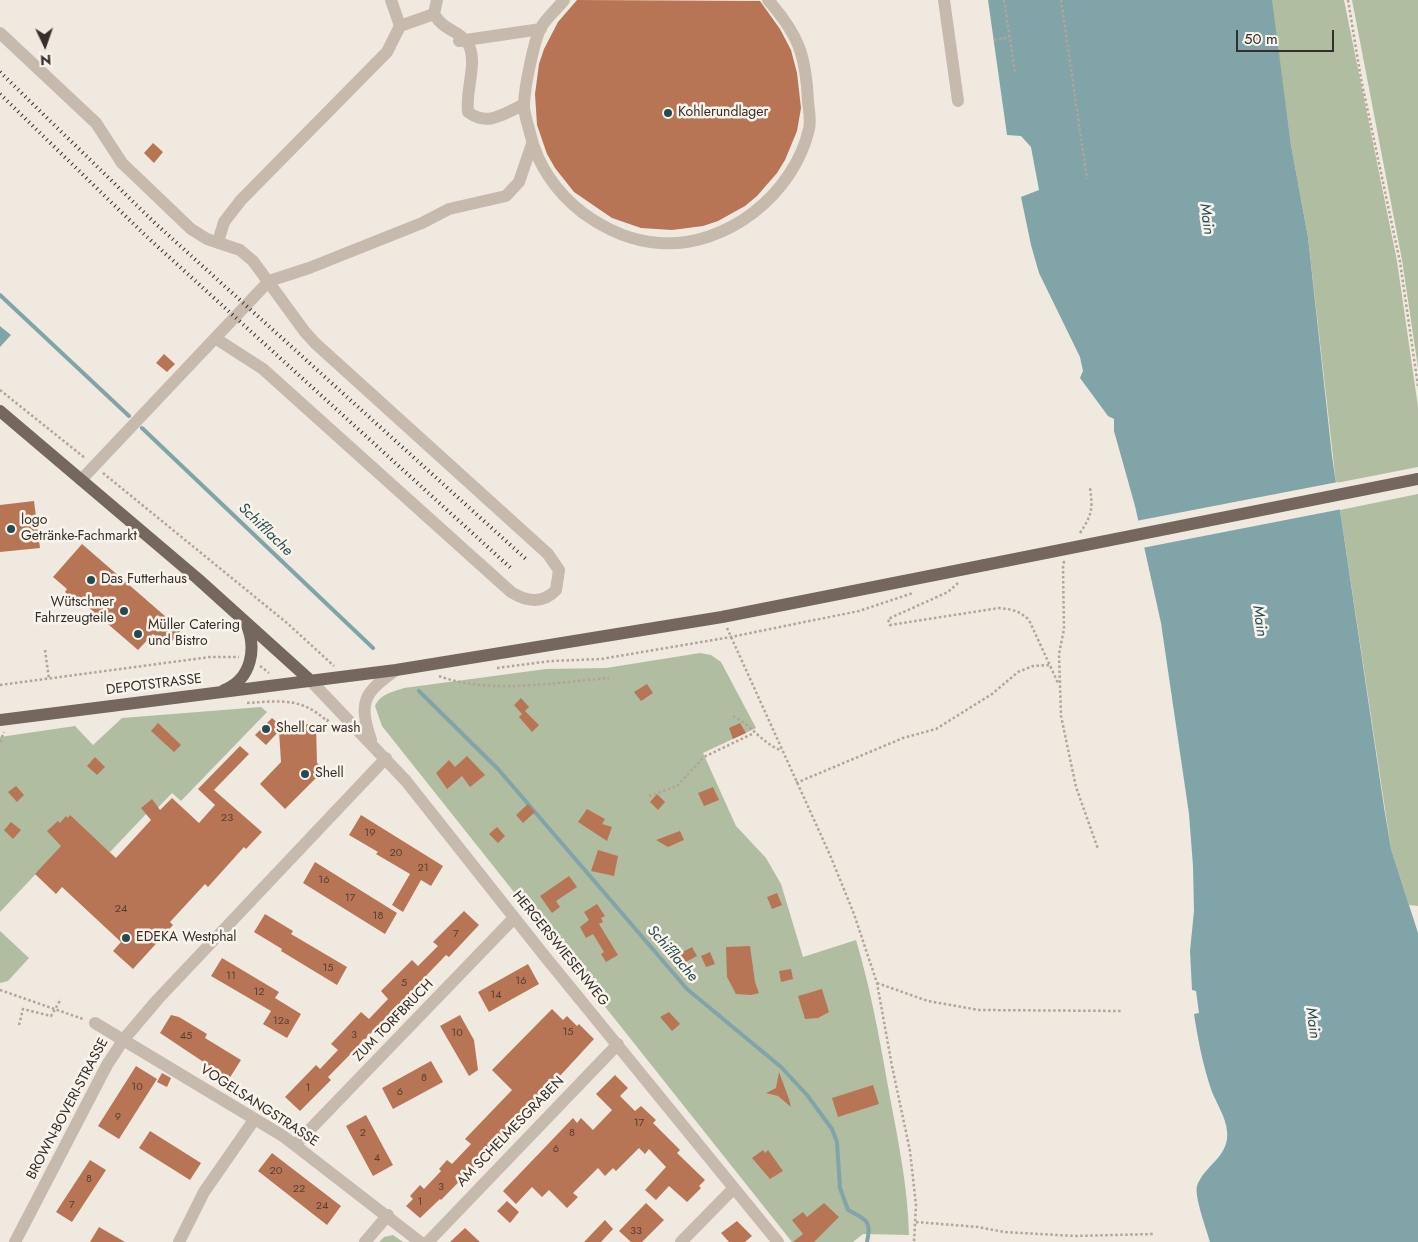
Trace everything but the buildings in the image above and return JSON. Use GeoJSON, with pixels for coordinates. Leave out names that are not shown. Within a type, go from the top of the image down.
{"type":"FeatureCollection","features":[{"type":"Feature","properties":{"kind":"main road"},"geometry":{"type":"LineString","coordinates":[[0,411],[245,621],[311,681]]}},
{"type":"Feature","properties":{"kind":"main road","name":"DEPOTSTRASSE"},"geometry":{"type":"LineString","coordinates":[[3,724],[216,693],[396,670],[722,617],[1418,479]]}},
{"type":"Feature","properties":{"kind":"main road"},"geometry":{"type":"LineString","coordinates":[[216,693],[238,682],[246,672],[251,661],[252,640],[245,621]]}},
{"type":"Feature","properties":{"kind":"street"},"geometry":{"type":"LineString","coordinates":[[391,0],[400,26]]}},
{"type":"Feature","properties":{"kind":"street"},"geometry":{"type":"LineString","coordinates":[[437,0],[434,14],[440,25],[466,40],[474,56],[466,94],[468,112],[478,119],[495,118],[523,105]]}},
{"type":"Feature","properties":{"kind":"street"},"geometry":{"type":"LineString","coordinates":[[564,0],[541,29],[523,105],[532,144],[546,174],[570,203],[597,223],[626,237],[659,243],[698,240],[732,226],[763,206],[787,180],[809,128],[807,79],[801,47],[786,20],[768,0]]}},
{"type":"Feature","properties":{"kind":"street"},"geometry":{"type":"LineString","coordinates":[[944,0],[958,101]]}},
{"type":"Feature","properties":{"kind":"street"},"geometry":{"type":"LineString","coordinates":[[218,242],[224,222],[241,200],[387,52],[400,26],[434,14]]}},
{"type":"Feature","properties":{"kind":"street"},"geometry":{"type":"LineString","coordinates":[[452,42],[541,29]]}},
{"type":"Feature","properties":{"kind":"street"},"geometry":{"type":"LineString","coordinates":[[0,32],[96,123],[122,163],[191,228],[207,239],[240,250],[269,281],[305,332],[315,342],[548,554],[559,570],[559,582],[550,596],[533,600],[521,598],[511,592],[263,369],[215,338]]}},
{"type":"Feature","properties":{"kind":"street"},"geometry":{"type":"LineString","coordinates":[[81,480],[269,281],[309,268],[422,223],[449,209],[506,196],[518,182],[532,144]]}},
{"type":"Feature","properties":{"kind":"street"},"geometry":{"type":"LineString","coordinates":[[372,744],[364,717],[364,701],[375,686],[396,670]]}},
{"type":"Feature","properties":{"kind":"street","name":"HERGERSWIESENWEG"},"geometry":{"type":"LineString","coordinates":[[311,681],[386,758],[460,846],[514,918],[778,1242]]}},
{"type":"Feature","properties":{"kind":"street","name":"BROWN-BOVERI-STRASSE"},"geometry":{"type":"LineString","coordinates":[[15,1242],[107,1064],[124,1039],[158,999],[386,758]]}},
{"type":"Feature","properties":{"kind":"street","name":"ZUM TORFBRUCH"},"geometry":{"type":"LineString","coordinates":[[295,1145],[514,918]]}},
{"type":"Feature","properties":{"kind":"street","name":"VOGELSANGSTRASSE"},"geometry":{"type":"LineString","coordinates":[[95,1023],[295,1145],[388,1215],[420,1242]]}},
{"type":"Feature","properties":{"kind":"street","name":"AM SCHELMESGRABEN"},"geometry":{"type":"LineString","coordinates":[[428,1242],[618,1044]]}},
{"type":"Feature","properties":{"kind":"street"},"geometry":{"type":"LineString","coordinates":[[179,1242],[209,1184],[254,1120]]}},
{"type":"Feature","properties":{"kind":"street"},"geometry":{"type":"LineString","coordinates":[[681,1242],[734,1188]]}},
{"type":"Feature","properties":{"kind":"street"},"geometry":{"type":"LineString","coordinates":[[365,1242],[388,1215]]}},
{"type":"Feature","properties":{"kind":"path"},"geometry":{"type":"LineString","coordinates":[[1004,0],[1015,72]]}},
{"type":"Feature","properties":{"kind":"path"},"geometry":{"type":"LineString","coordinates":[[1061,0],[1087,179]]}},
{"type":"Feature","properties":{"kind":"path"},"geometry":{"type":"LineString","coordinates":[[1348,0],[1361,79],[1400,262],[1418,386]]}},
{"type":"Feature","properties":{"kind":"path"},"geometry":{"type":"LineString","coordinates":[[994,40],[1010,37]]}},
{"type":"Feature","properties":{"kind":"path"},"geometry":{"type":"LineString","coordinates":[[0,390],[287,623],[323,654],[344,677]]}},
{"type":"Feature","properties":{"kind":"path"},"geometry":{"type":"LineString","coordinates":[[1076,539],[1090,518],[1092,504],[1090,488]]}},
{"type":"Feature","properties":{"kind":"path"},"geometry":{"type":"LineString","coordinates":[[1065,560],[1062,568],[1064,629],[1059,654],[1058,685],[1061,716],[1076,787],[1098,849]]}},
{"type":"Feature","properties":{"kind":"path"},"geometry":{"type":"LineString","coordinates":[[950,585],[958,583],[948,592],[888,619],[890,625],[1000,608],[1011,609],[1023,614],[1029,620],[1058,685]]}},
{"type":"Feature","properties":{"kind":"path"},"geometry":{"type":"LineString","coordinates":[[496,668],[551,661],[600,659],[731,637],[859,611],[914,593]]}},
{"type":"Feature","properties":{"kind":"path"},"geometry":{"type":"LineString","coordinates":[[731,637],[781,751],[830,855],[854,914],[877,983],[910,1151],[916,1222],[914,1242]]}},
{"type":"Feature","properties":{"kind":"path"},"geometry":{"type":"LineString","coordinates":[[45,650],[49,679]]}},
{"type":"Feature","properties":{"kind":"path"},"geometry":{"type":"LineString","coordinates":[[0,686],[230,656],[242,657],[267,670],[298,703]]}},
{"type":"Feature","properties":{"kind":"path"},"geometry":{"type":"LineString","coordinates":[[796,783],[903,738],[936,729],[992,694],[1018,672],[1033,666],[1049,665]]}},
{"type":"Feature","properties":{"kind":"path"},"geometry":{"type":"LineString","coordinates":[[430,678],[448,675]]}},
{"type":"Feature","properties":{"kind":"path"},"geometry":{"type":"LineString","coordinates":[[439,676],[451,681],[485,685],[609,678]]}},
{"type":"Feature","properties":{"kind":"path"},"geometry":{"type":"LineString","coordinates":[[290,702],[311,707],[327,721]]}},
{"type":"Feature","properties":{"kind":"path"},"geometry":{"type":"LineString","coordinates":[[733,716],[744,721],[767,745],[781,751]]}},
{"type":"Feature","properties":{"kind":"path"},"geometry":{"type":"LineString","coordinates":[[0,742],[3,724]]}},
{"type":"Feature","properties":{"kind":"path"},"geometry":{"type":"LineString","coordinates":[[649,796],[677,786],[704,757],[754,733]]}},
{"type":"Feature","properties":{"kind":"path"},"geometry":{"type":"LineString","coordinates":[[877,983],[928,1001],[979,1010],[1124,1011]]}},
{"type":"Feature","properties":{"kind":"path"},"geometry":{"type":"LineString","coordinates":[[0,990],[95,1023]]}},
{"type":"Feature","properties":{"kind":"path"},"geometry":{"type":"LineString","coordinates":[[19,1025],[23,1009],[51,1016],[61,999]]}},
{"type":"Feature","properties":{"kind":"path"},"geometry":{"type":"LineString","coordinates":[[916,1222],[978,1226],[1004,1232],[1075,1236],[1153,1234]]}},
{"type":"Feature","properties":{"kind":"green space"},"geometry":{"type":"Polygon","coordinates":[[[1271,0],[1344,0],[1397,261],[1418,407],[1418,467],[1336,483],[1308,237],[1291,145],[1271,0]]]}},
{"type":"Feature","properties":{"kind":"green space"},"geometry":{"type":"Polygon","coordinates":[[[1352,0],[1418,0],[1418,368],[1402,260],[1352,0]]]}},
{"type":"Feature","properties":{"kind":"green space"},"geometry":{"type":"Polygon","coordinates":[[[1418,494],[1418,906],[1409,905],[1391,849],[1340,510],[1418,494]]]}},
{"type":"Feature","properties":{"kind":"green space"},"geometry":{"type":"Polygon","coordinates":[[[700,653],[711,655],[721,662],[756,728],[703,753],[736,826],[766,858],[781,884],[803,957],[856,940],[875,1016],[899,1146],[905,1181],[909,1235],[863,1234],[853,1242],[792,1242],[382,726],[375,706],[383,696],[404,688],[546,669],[606,668],[700,653]]]}},
{"type":"Feature","properties":{"kind":"green space"},"geometry":{"type":"Polygon","coordinates":[[[261,707],[267,712],[181,801],[172,793],[149,817],[146,814],[110,852],[81,826],[0,912],[0,737],[75,726],[93,745],[122,718],[261,707]]]}},
{"type":"Feature","properties":{"kind":"green space"},"geometry":{"type":"Polygon","coordinates":[[[0,931],[29,958],[8,981],[0,983],[0,931]]]}},
{"type":"Feature","properties":{"kind":"green space"},"geometry":{"type":"Polygon","coordinates":[[[393,1235],[403,1242],[379,1242],[384,1237],[393,1235]]]}},
{"type":"Feature","properties":{"kind":"water","name":"Main"},"geometry":{"type":"Polygon","coordinates":[[[988,0],[1272,0],[1291,145],[1308,237],[1332,456],[1384,807],[1391,849],[1418,933],[1418,1242],[1210,1242],[1199,1205],[1197,1186],[1205,1172],[1225,1148],[1227,1131],[1206,1072],[1194,1014],[1199,1013],[1196,991],[1192,990],[1190,951],[1194,911],[1189,814],[1161,623],[1135,506],[1114,431],[1114,419],[1108,416],[1080,378],[1083,371],[1080,357],[1039,273],[1031,245],[1021,197],[1039,190],[1031,147],[1021,136],[1007,135],[988,0]]]}},
{"type":"Feature","properties":{"kind":"water"},"geometry":{"type":"Polygon","coordinates":[[[0,326],[11,335],[0,347],[0,326]]]}},
{"type":"Feature","properties":{"kind":"pier"},"geometry":{"type":"Polygon","coordinates":[[[1338,482],[1342,509],[1142,548],[1136,521],[1338,482]]]}},
{"type":"Feature","properties":{"kind":"waterway","name":"Schifflache"},"geometry":{"type":"LineString","coordinates":[[0,295],[129,416]]}},
{"type":"Feature","properties":{"kind":"waterway","name":"Schifflache"},"geometry":{"type":"LineString","coordinates":[[142,428],[373,648]]}},
{"type":"Feature","properties":{"kind":"waterway","name":"Schifflache"},"geometry":{"type":"LineString","coordinates":[[419,691],[498,769],[687,989],[781,1067],[807,1095],[832,1129],[837,1142],[840,1188],[848,1210],[863,1219],[868,1225],[867,1242]]}},
{"type":"Feature","properties":{"kind":"railway"},"geometry":{"type":"LineString","coordinates":[[0,72],[156,224],[527,560]]}},
{"type":"Feature","properties":{"kind":"railway"},"geometry":{"type":"LineString","coordinates":[[0,94],[146,236],[513,570]]}},
{"type":"Feature","properties":{"kind":"place","name":"Kohlerundlager"},"geometry":{"type":"Point","coordinates":[668,113]}},
{"type":"Feature","properties":{"kind":"place","name":"logo Getränke-Fachmarkt"},"geometry":{"type":"Point","coordinates":[11,529]}},
{"type":"Feature","properties":{"kind":"place","name":"Das Futterhaus"},"geometry":{"type":"Point","coordinates":[91,580]}},
{"type":"Feature","properties":{"kind":"place","name":"Wütschner Fahrzeugteile"},"geometry":{"type":"Point","coordinates":[124,611]}},
{"type":"Feature","properties":{"kind":"place","name":"Müller Catering und Bistro"},"geometry":{"type":"Point","coordinates":[138,634]}},
{"type":"Feature","properties":{"kind":"place","name":"Shell car wash"},"geometry":{"type":"Point","coordinates":[266,729]}},
{"type":"Feature","properties":{"kind":"place","name":"Shell"},"geometry":{"type":"Point","coordinates":[305,774]}},
{"type":"Feature","properties":{"kind":"place","name":"EDEKA Westphal"},"geometry":{"type":"Point","coordinates":[126,938]}}]}
